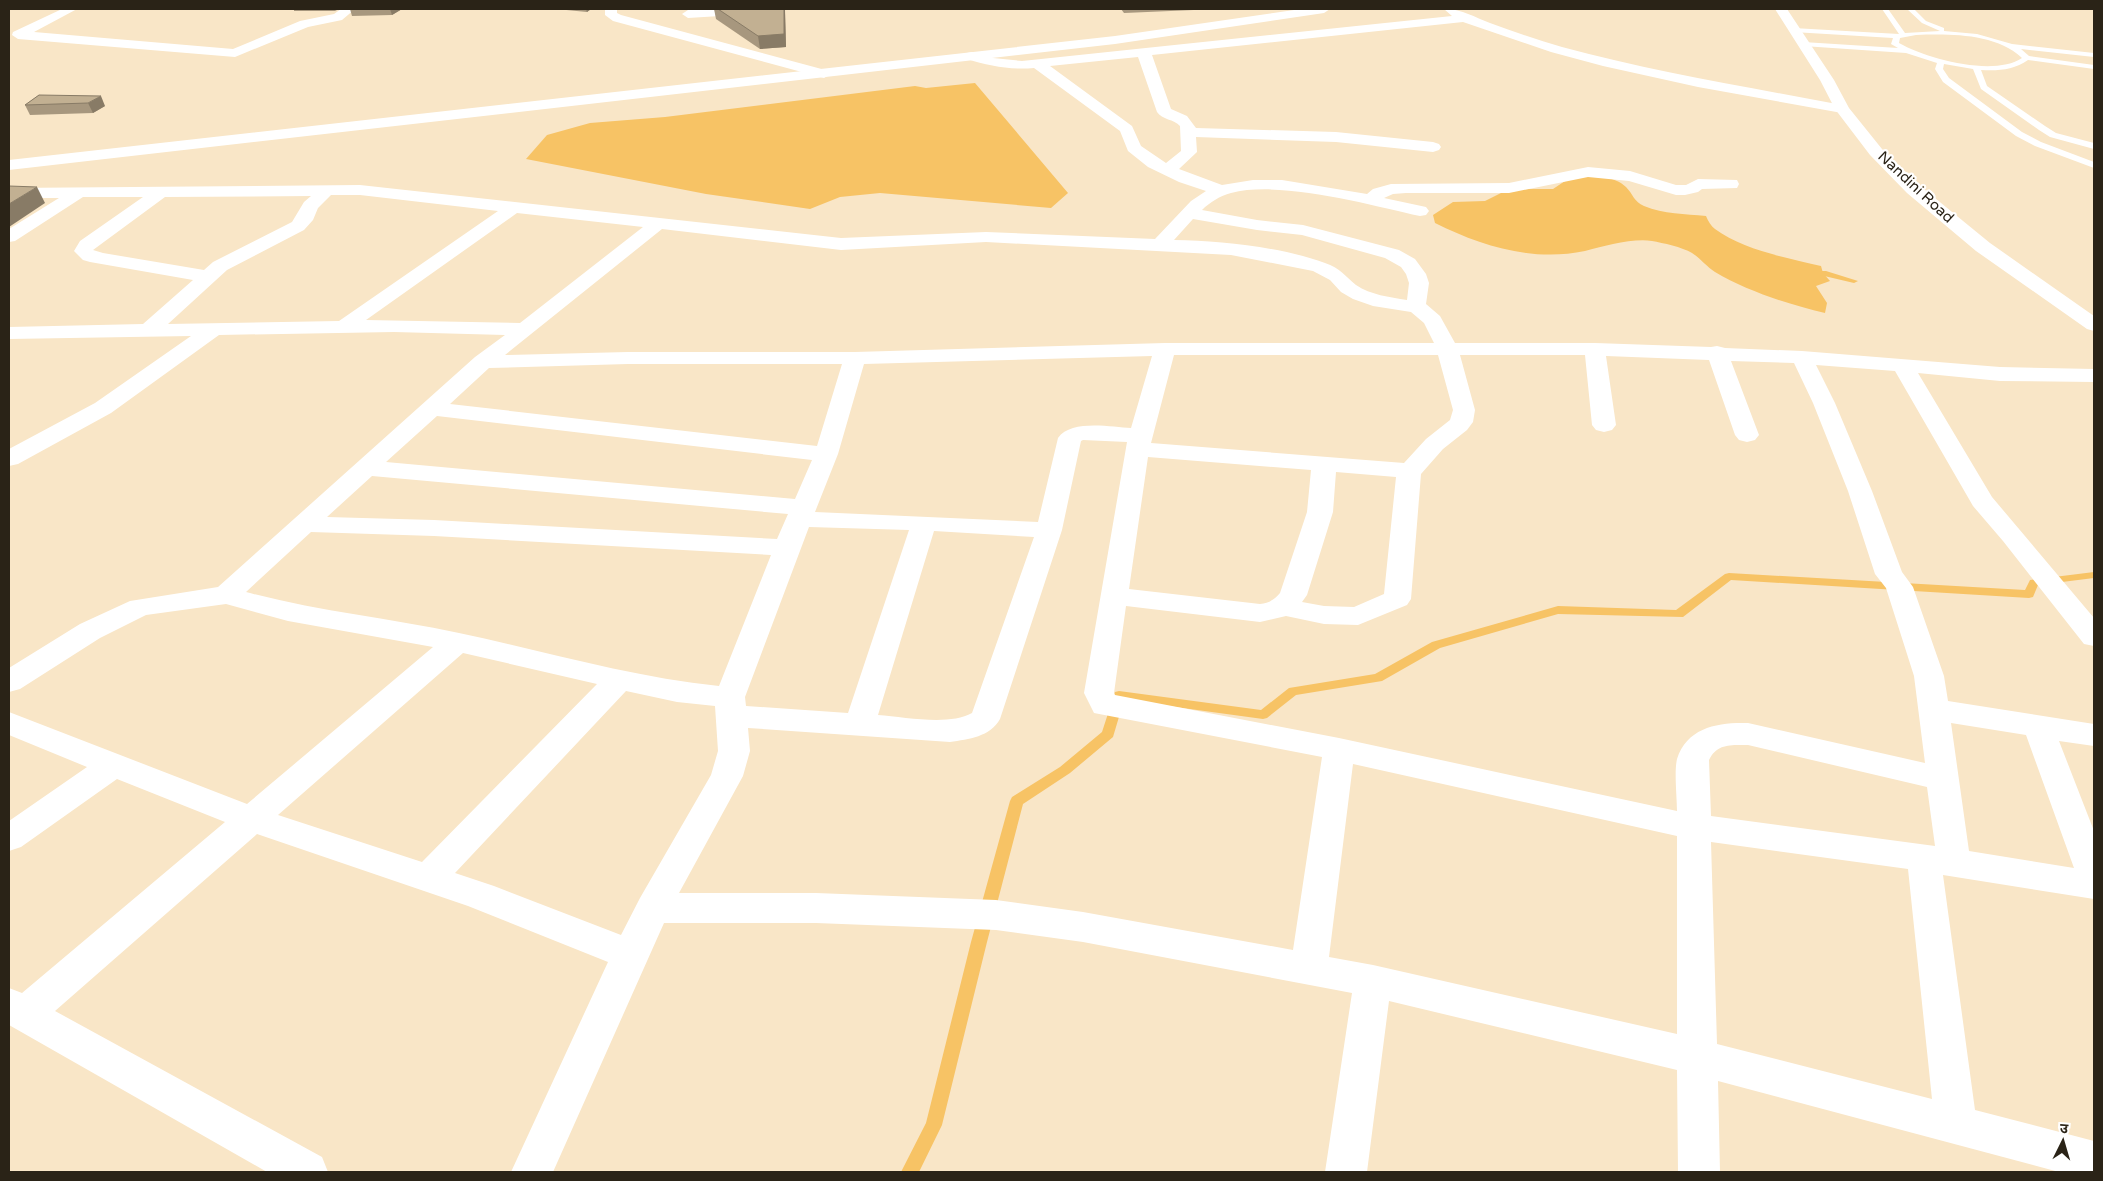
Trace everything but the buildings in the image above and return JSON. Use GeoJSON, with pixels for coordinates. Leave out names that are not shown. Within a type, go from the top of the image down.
{"type":"FeatureCollection","features":[{"type":"Feature","properties":{"kind":"street"},"geometry":{"type":"LineString","coordinates":[[17,33],[71,9]]}},
{"type":"Feature","properties":{"kind":"street"},"geometry":{"type":"LineString","coordinates":[[17,33],[235,53],[304,24],[338,17],[349,9]]}},
{"type":"Feature","properties":{"kind":"street"},"geometry":{"type":"LineString","coordinates":[[611,9],[611,15],[618,18],[824,74]]}},
{"type":"Feature","properties":{"kind":"street"},"geometry":{"type":"LineString","coordinates":[[667,32],[691,12],[766,9]]}},
{"type":"Feature","properties":{"kind":"street"},"geometry":{"type":"LineString","coordinates":[[9,165],[1115,40],[1324,9]]}},
{"type":"Feature","properties":{"kind":"street"},"geometry":{"type":"LineString","coordinates":[[1450,9],[1464,18],[1518,39],[1605,63],[1842,109]]}},
{"type":"Feature","properties":{"kind":"street","name":"Nandini Road"},"geometry":{"type":"LineString","coordinates":[[1781,9],[1827,80],[1842,109],[1876,152],[1913,189],[1983,247],[2094,324]]}},
{"type":"Feature","properties":{"kind":"street"},"geometry":{"type":"LineString","coordinates":[[972,56],[1007,65],[1038,64],[1464,18]]}},
{"type":"Feature","properties":{"kind":"street"},"geometry":{"type":"LineString","coordinates":[[1144,54],[1164,112],[1182,119],[1188,125],[1189,152],[1166,170]]}},
{"type":"Feature","properties":{"kind":"street"},"geometry":{"type":"LineString","coordinates":[[1038,64],[1127,128],[1134,148],[1154,164],[1220,190]]}},
{"type":"Feature","properties":{"kind":"street"},"geometry":{"type":"LineString","coordinates":[[1189,132],[1336,137],[1433,147]]}},
{"type":"Feature","properties":{"kind":"street"},"geometry":{"type":"LineString","coordinates":[[1369,200],[1379,193],[1391,189],[1503,189],[1573,173],[1595,172],[1616,173],[1658,186],[1687,190],[1695,188],[1698,184],[1731,184]]}},
{"type":"Feature","properties":{"kind":"street"},"geometry":{"type":"LineString","coordinates":[[1160,244],[1207,196],[1234,186],[1280,185],[1369,200],[1420,211]]}},
{"type":"Feature","properties":{"kind":"street"},"geometry":{"type":"LineString","coordinates":[[150,329],[209,276],[235,257],[298,226],[304,220],[310,206],[327,190]]}},
{"type":"Feature","properties":{"kind":"street"},"geometry":{"type":"LineString","coordinates":[[9,193],[360,190],[841,244],[986,237],[1160,244],[1230,249],[1299,260],[1320,267],[1337,276],[1348,288],[1374,300],[1416,307],[1430,315],[1447,348],[1464,410],[1462,420],[1456,428],[1426,452],[1422,463],[1409,471],[1324,464],[1079,433],[1070,438],[1049,530],[985,719],[970,728],[950,731],[860,725],[731,707],[677,692],[457,642],[288,612],[226,595],[140,608],[90,631],[9,682]]}},
{"type":"Feature","properties":{"kind":"street"},"geometry":{"type":"LineString","coordinates":[[161,192],[87,245],[83,251],[90,256],[103,259],[209,276]]}},
{"type":"Feature","properties":{"kind":"street"},"geometry":{"type":"LineString","coordinates":[[9,237],[78,193]]}},
{"type":"Feature","properties":{"kind":"street"},"geometry":{"type":"LineString","coordinates":[[345,326],[513,208]]}},
{"type":"Feature","properties":{"kind":"street"},"geometry":{"type":"LineString","coordinates":[[1190,213],[1257,225],[1303,230],[1392,254],[1408,264],[1416,274],[1420,283],[1416,307]]}},
{"type":"Feature","properties":{"kind":"street"},"geometry":{"type":"LineString","coordinates":[[226,595],[483,362],[658,224]]}},
{"type":"Feature","properties":{"kind":"street"},"geometry":{"type":"LineString","coordinates":[[9,333],[345,326],[525,329]]}},
{"type":"Feature","properties":{"kind":"street"},"geometry":{"type":"LineString","coordinates":[[9,460],[103,408],[216,328]]}},
{"type":"Feature","properties":{"kind":"street"},"geometry":{"type":"LineString","coordinates":[[483,362],[628,358],[855,358],[1165,350],[1595,349],[1717,352],[1802,357],[2000,374],[2094,376]]}},
{"type":"Feature","properties":{"kind":"street"},"geometry":{"type":"LineString","coordinates":[[1595,349],[1604,425]]}},
{"type":"Feature","properties":{"kind":"street"},"geometry":{"type":"LineString","coordinates":[[1165,350],[1139,442],[1099,693],[1115,706],[1339,749],[1694,827],[1939,861],[2094,885]]}},
{"type":"Feature","properties":{"kind":"street"},"geometry":{"type":"LineString","coordinates":[[1717,352],[1746,435]]}},
{"type":"Feature","properties":{"kind":"street"},"geometry":{"type":"LineString","coordinates":[[1802,357],[1824,403],[1856,482],[1929,676],[1943,779],[1939,861],[1956,1126]]}},
{"type":"Feature","properties":{"kind":"street"},"geometry":{"type":"LineString","coordinates":[[532,1172],[653,908],[727,776],[734,751],[731,707],[788,548],[826,454],[855,358]]}},
{"type":"Feature","properties":{"kind":"street"},"geometry":{"type":"LineString","coordinates":[[1903,366],[1982,502],[2094,636]]}},
{"type":"Feature","properties":{"kind":"street"},"geometry":{"type":"LineString","coordinates":[[432,409],[826,454]]}},
{"type":"Feature","properties":{"kind":"street"},"geometry":{"type":"LineString","coordinates":[[1114,596],[1260,613],[1276,612],[1284,607],[1292,595],[1320,512],[1324,464]]}},
{"type":"Feature","properties":{"kind":"street"},"geometry":{"type":"LineString","coordinates":[[367,468],[802,513],[924,523],[1049,530]]}},
{"type":"Feature","properties":{"kind":"street"},"geometry":{"type":"LineString","coordinates":[[1284,607],[1324,615],[1358,616],[1397,599],[1409,471]]}},
{"type":"Feature","properties":{"kind":"street"},"geometry":{"type":"LineString","coordinates":[[860,725],[924,523]]}},
{"type":"Feature","properties":{"kind":"street"},"geometry":{"type":"LineString","coordinates":[[304,524],[434,528],[788,548]]}},
{"type":"Feature","properties":{"kind":"street"},"geometry":{"type":"LineString","coordinates":[[307,1172],[18,1009],[251,819],[457,642]]}},
{"type":"Feature","properties":{"kind":"street"},"geometry":{"type":"LineString","coordinates":[[428,878],[620,679]]}},
{"type":"Feature","properties":{"kind":"street"},"geometry":{"type":"LineString","coordinates":[[1934,710],[2094,735]]}},
{"type":"Feature","properties":{"kind":"street"},"geometry":{"type":"LineString","coordinates":[[9,723],[251,819],[481,896],[630,955]]}},
{"type":"Feature","properties":{"kind":"street"},"geometry":{"type":"LineString","coordinates":[[2038,726],[2094,876]]}},
{"type":"Feature","properties":{"kind":"street"},"geometry":{"type":"LineString","coordinates":[[1699,1172],[1693,760],[1698,747],[1710,738],[1724,733],[1748,734],[1943,779]]}},
{"type":"Feature","properties":{"kind":"street"},"geometry":{"type":"LineString","coordinates":[[1308,969],[1339,749]]}},
{"type":"Feature","properties":{"kind":"street"},"geometry":{"type":"LineString","coordinates":[[9,838],[114,764]]}},
{"type":"Feature","properties":{"kind":"street"},"geometry":{"type":"LineString","coordinates":[[653,908],[816,908],[980,914],[1083,926],[1373,981],[1697,1057],[1956,1126],[2077,1163]]}},
{"type":"Feature","properties":{"kind":"street"},"geometry":{"type":"LineString","coordinates":[[1346,1172],[1373,981]]}},
{"type":"Feature","properties":{"kind":"lane"},"geometry":{"type":"LineString","coordinates":[[1885,9],[1900,35]]}},
{"type":"Feature","properties":{"kind":"lane"},"geometry":{"type":"LineString","coordinates":[[1910,9],[1924,22],[1954,34]]}},
{"type":"Feature","properties":{"kind":"lane"},"geometry":{"type":"LineString","coordinates":[[1798,37],[1900,35],[1925,32],[1954,34],[1994,41],[2010,46],[2022,52],[2027,58],[2094,68]]}},
{"type":"Feature","properties":{"kind":"lane"},"geometry":{"type":"LineString","coordinates":[[1900,35],[1895,44],[1903,51]]}},
{"type":"Feature","properties":{"kind":"lane"},"geometry":{"type":"LineString","coordinates":[[1798,37],[1903,51],[1941,62],[1976,67],[2013,66],[2024,63],[2027,58]]}},
{"type":"Feature","properties":{"kind":"lane"},"geometry":{"type":"LineString","coordinates":[[2010,46],[2094,55]]}},
{"type":"Feature","properties":{"kind":"lane"},"geometry":{"type":"LineString","coordinates":[[1941,62],[1939,69],[1946,80],[2013,130],[2038,144],[2094,165]]}},
{"type":"Feature","properties":{"kind":"lane"},"geometry":{"type":"LineString","coordinates":[[1976,67],[1984,87],[2042,128],[2053,135],[2094,146]]}},
{"type":"Feature","properties":{"kind":"shaded area"},"geometry":{"type":"Polygon","coordinates":[[[975,83],[1068,193],[1051,208],[880,193],[840,197],[810,209],[706,194],[526,159],[547,135],[590,123],[665,117],[915,86],[926,88],[975,83]]]}},
{"type":"Feature","properties":{"kind":"shaded area"},"geometry":{"type":"Polygon","coordinates":[[[1574,175],[1615,180],[1626,187],[1636,200],[1644,206],[1667,212],[1706,216],[1715,229],[1739,243],[1821,266],[1823,273],[1830,281],[1816,286],[1827,303],[1825,313],[1783,302],[1727,279],[1715,272],[1692,253],[1667,244],[1644,240],[1566,254],[1527,253],[1489,245],[1435,223],[1433,215],[1453,202],[1485,201],[1501,193],[1520,189],[1553,189],[1574,175]]]}},
{"type":"Feature","properties":{"kind":"waterway"},"geometry":{"type":"LineString","coordinates":[[1823,273],[1854,281]]}},
{"type":"Feature","properties":{"kind":"waterway"},"geometry":{"type":"LineString","coordinates":[[910,1172],[934,1125],[979,942],[1017,801],[1065,770],[1108,734],[1119,695],[1263,715],[1293,691],[1378,678],[1436,645],[1558,610],[1679,614],[1729,576],[2029,594],[2034,582],[2094,575]]}}]}
